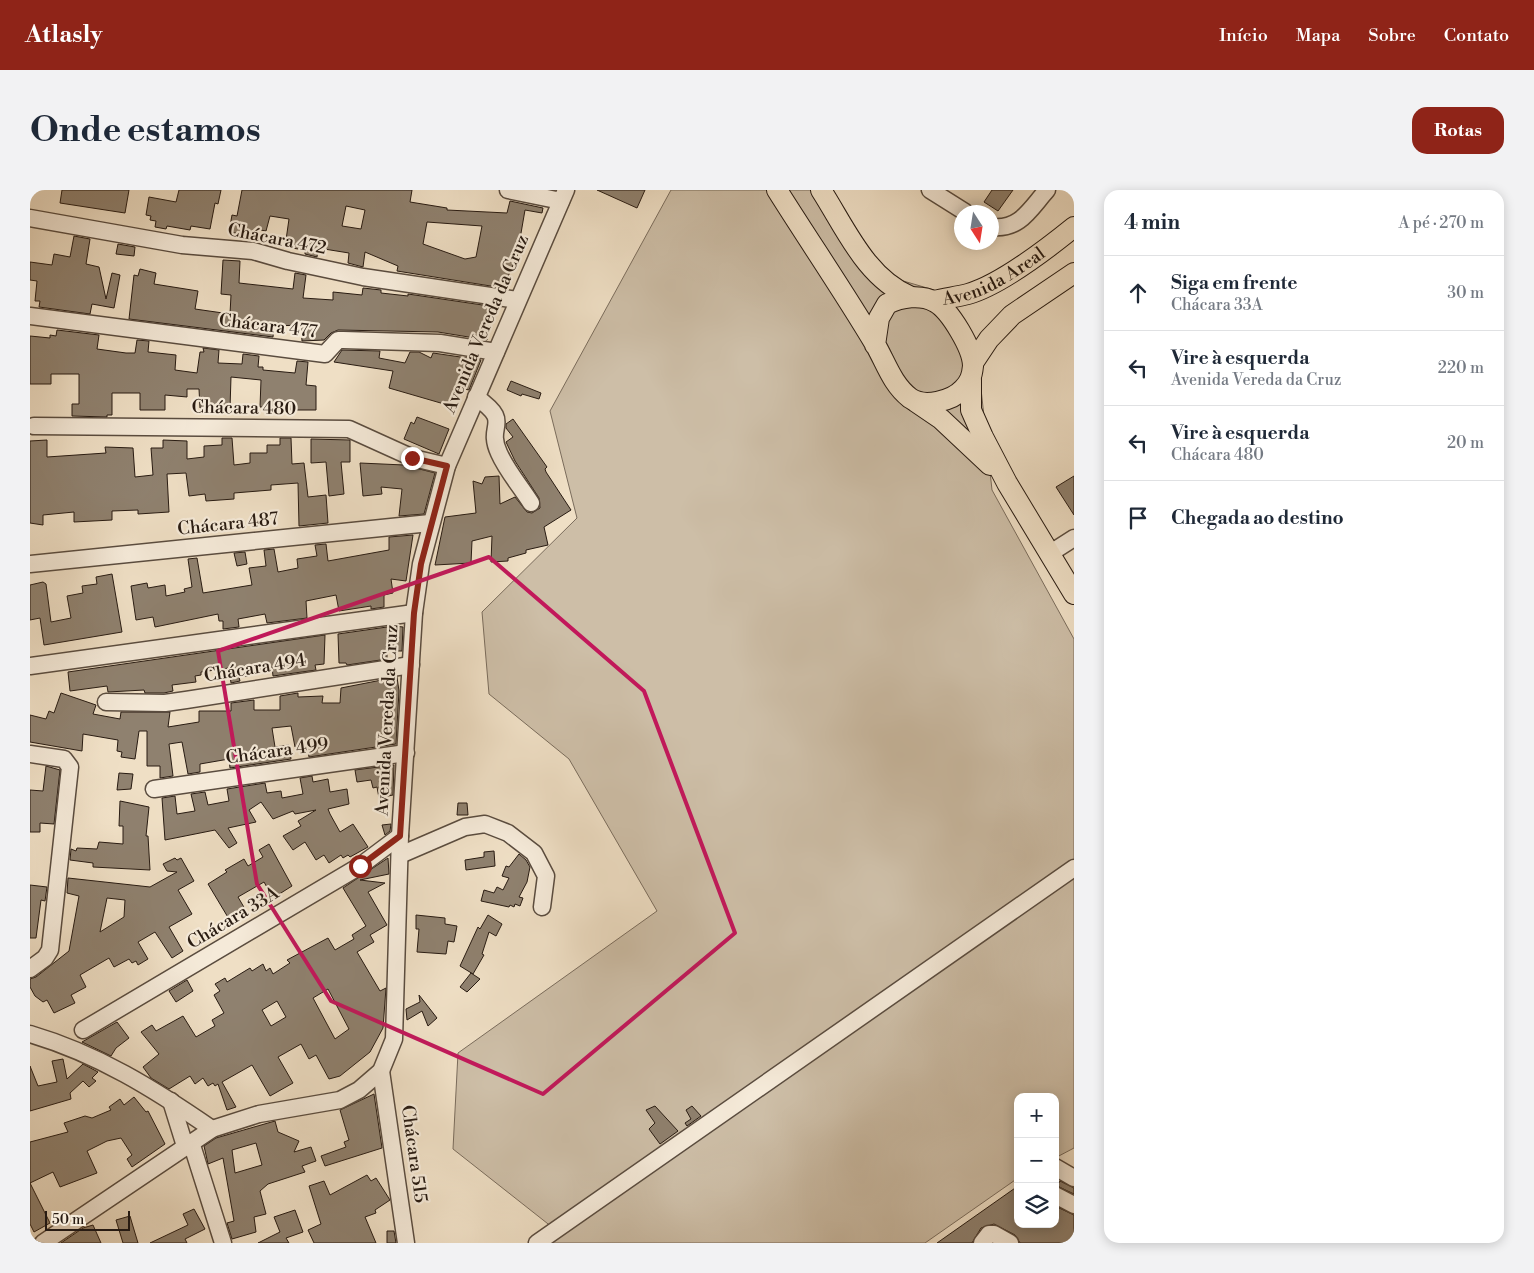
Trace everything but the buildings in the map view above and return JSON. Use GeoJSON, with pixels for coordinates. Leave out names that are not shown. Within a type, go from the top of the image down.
{"type":"FeatureCollection","features":[{"type":"Feature","properties":{"kind":"main road"},"geometry":{"type":"LineString","coordinates":[[777,190],[875,345],[897,386],[970,443],[1007,483]]}},
{"type":"Feature","properties":{"kind":"main road"},"geometry":{"type":"LineString","coordinates":[[821,190],[870,267],[884,282],[911,297],[934,301],[951,317],[965,342],[972,372],[971,410],[1007,483],[1074,594]]}},
{"type":"Feature","properties":{"kind":"main road","name":"Avenida Areal"},"geometry":{"type":"LineString","coordinates":[[934,301],[970,294],[999,279],[1056,242],[1074,227]]}},
{"type":"Feature","properties":{"kind":"main road"},"geometry":{"type":"LineString","coordinates":[[912,399],[935,402],[954,396],[972,372],[989,339],[1012,315],[1074,274]]}},
{"type":"Feature","properties":{"kind":"main road"},"geometry":{"type":"LineString","coordinates":[[875,345],[879,318],[884,308],[893,302],[911,297]]}},
{"type":"Feature","properties":{"kind":"street"},"geometry":{"type":"LineString","coordinates":[[508,190],[564,196]]}},
{"type":"Feature","properties":{"kind":"street"},"geometry":{"type":"LineString","coordinates":[[930,190],[954,205]]}},
{"type":"Feature","properties":{"kind":"street"},"geometry":{"type":"LineString","coordinates":[[999,228],[1016,224],[1047,190]]}},
{"type":"Feature","properties":{"kind":"street","name":"Avenida Vereda da Cruz"},"geometry":{"type":"LineString","coordinates":[[43,1243],[212,1129],[259,1114],[340,1100],[359,1090],[382,1071],[394,1039],[400,836],[414,613],[421,564],[430,523],[447,466],[517,300],[564,196]]}},
{"type":"Feature","properties":{"kind":"street","name":"Chácara 472"},"geometry":{"type":"LineString","coordinates":[[30,218],[182,245],[253,251],[363,276],[517,300]]}},
{"type":"Feature","properties":{"kind":"street","name":"Chácara 477"},"geometry":{"type":"LineString","coordinates":[[30,316],[325,354],[338,340],[440,344],[496,352]]}},
{"type":"Feature","properties":{"kind":"street"},"geometry":{"type":"LineString","coordinates":[[476,397],[493,409],[497,416],[496,446],[531,503]]}},
{"type":"Feature","properties":{"kind":"street","name":"Chácara 480"},"geometry":{"type":"LineString","coordinates":[[34,426],[349,429],[412,458],[447,466]]}},
{"type":"Feature","properties":{"kind":"street","name":"Chácara 487"},"geometry":{"type":"LineString","coordinates":[[30,564],[430,523]]}},
{"type":"Feature","properties":{"kind":"street"},"geometry":{"type":"LineString","coordinates":[[1049,554],[1074,538]]}},
{"type":"Feature","properties":{"kind":"street"},"geometry":{"type":"LineString","coordinates":[[30,666],[414,613]]}},
{"type":"Feature","properties":{"kind":"street","name":"Chácara 494"},"geometry":{"type":"LineString","coordinates":[[106,702],[165,703],[411,665]]}},
{"type":"Feature","properties":{"kind":"street"},"geometry":{"type":"LineString","coordinates":[[30,754],[64,759],[69,762],[70,767],[50,950],[44,958],[30,968]]}},
{"type":"Feature","properties":{"kind":"street","name":"Chácara 499"},"geometry":{"type":"LineString","coordinates":[[154,789],[406,754]]}},
{"type":"Feature","properties":{"kind":"street"},"geometry":{"type":"LineString","coordinates":[[400,856],[465,827],[485,824],[508,833],[534,853],[546,876],[542,907]]}},
{"type":"Feature","properties":{"kind":"street","name":"Chácara 33A"},"geometry":{"type":"LineString","coordinates":[[83,1030],[360,866],[400,836]]}},
{"type":"Feature","properties":{"kind":"street"},"geometry":{"type":"LineString","coordinates":[[537,1243],[1074,868]]}},
{"type":"Feature","properties":{"kind":"street"},"geometry":{"type":"LineString","coordinates":[[30,1034],[91,1056],[132,1076],[212,1129]]}},
{"type":"Feature","properties":{"kind":"street","name":"Chácara 515"},"geometry":{"type":"LineString","coordinates":[[382,1071],[406,1243]]}},
{"type":"Feature","properties":{"kind":"street"},"geometry":{"type":"LineString","coordinates":[[171,1101],[223,1243]]}},
{"type":"Feature","properties":{"kind":"street"},"geometry":{"type":"LineString","coordinates":[[1059,1197],[1074,1205]]}},
{"type":"Feature","properties":{"kind":"street"},"geometry":{"type":"LineString","coordinates":[[982,1243],[988,1234],[994,1234],[1010,1243]]}},
{"type":"Feature","properties":{"kind":"street"},"geometry":{"type":"LineString","coordinates":[[30,1241],[35,1243]]}},
{"type":"Feature","properties":{"kind":"highlighted area"},"geometry":{"type":"Polygon","coordinates":[[[489,557],[644,691],[735,933],[543,1094],[331,1001],[257,884],[218,651],[489,557]]]}},
{"type":"Feature","properties":{"kind":"shaded area"},"geometry":{"type":"Polygon","coordinates":[[[671,190],[830,190],[876,273],[934,290],[977,352],[992,490],[1074,639],[1074,1148],[1059,1156],[1059,1093],[1014,1093],[1014,1181],[925,1243],[543,1243],[557,1231],[453,1149],[458,1053],[657,911],[569,759],[489,694],[482,612],[577,518],[550,411],[671,190]]]}},
{"type":"Feature","properties":{"kind":"route"},"geometry":{"type":"LineString","coordinates":[[360,866],[400,836],[414,613],[421,564],[430,523],[447,466],[412,458]]}}]}
